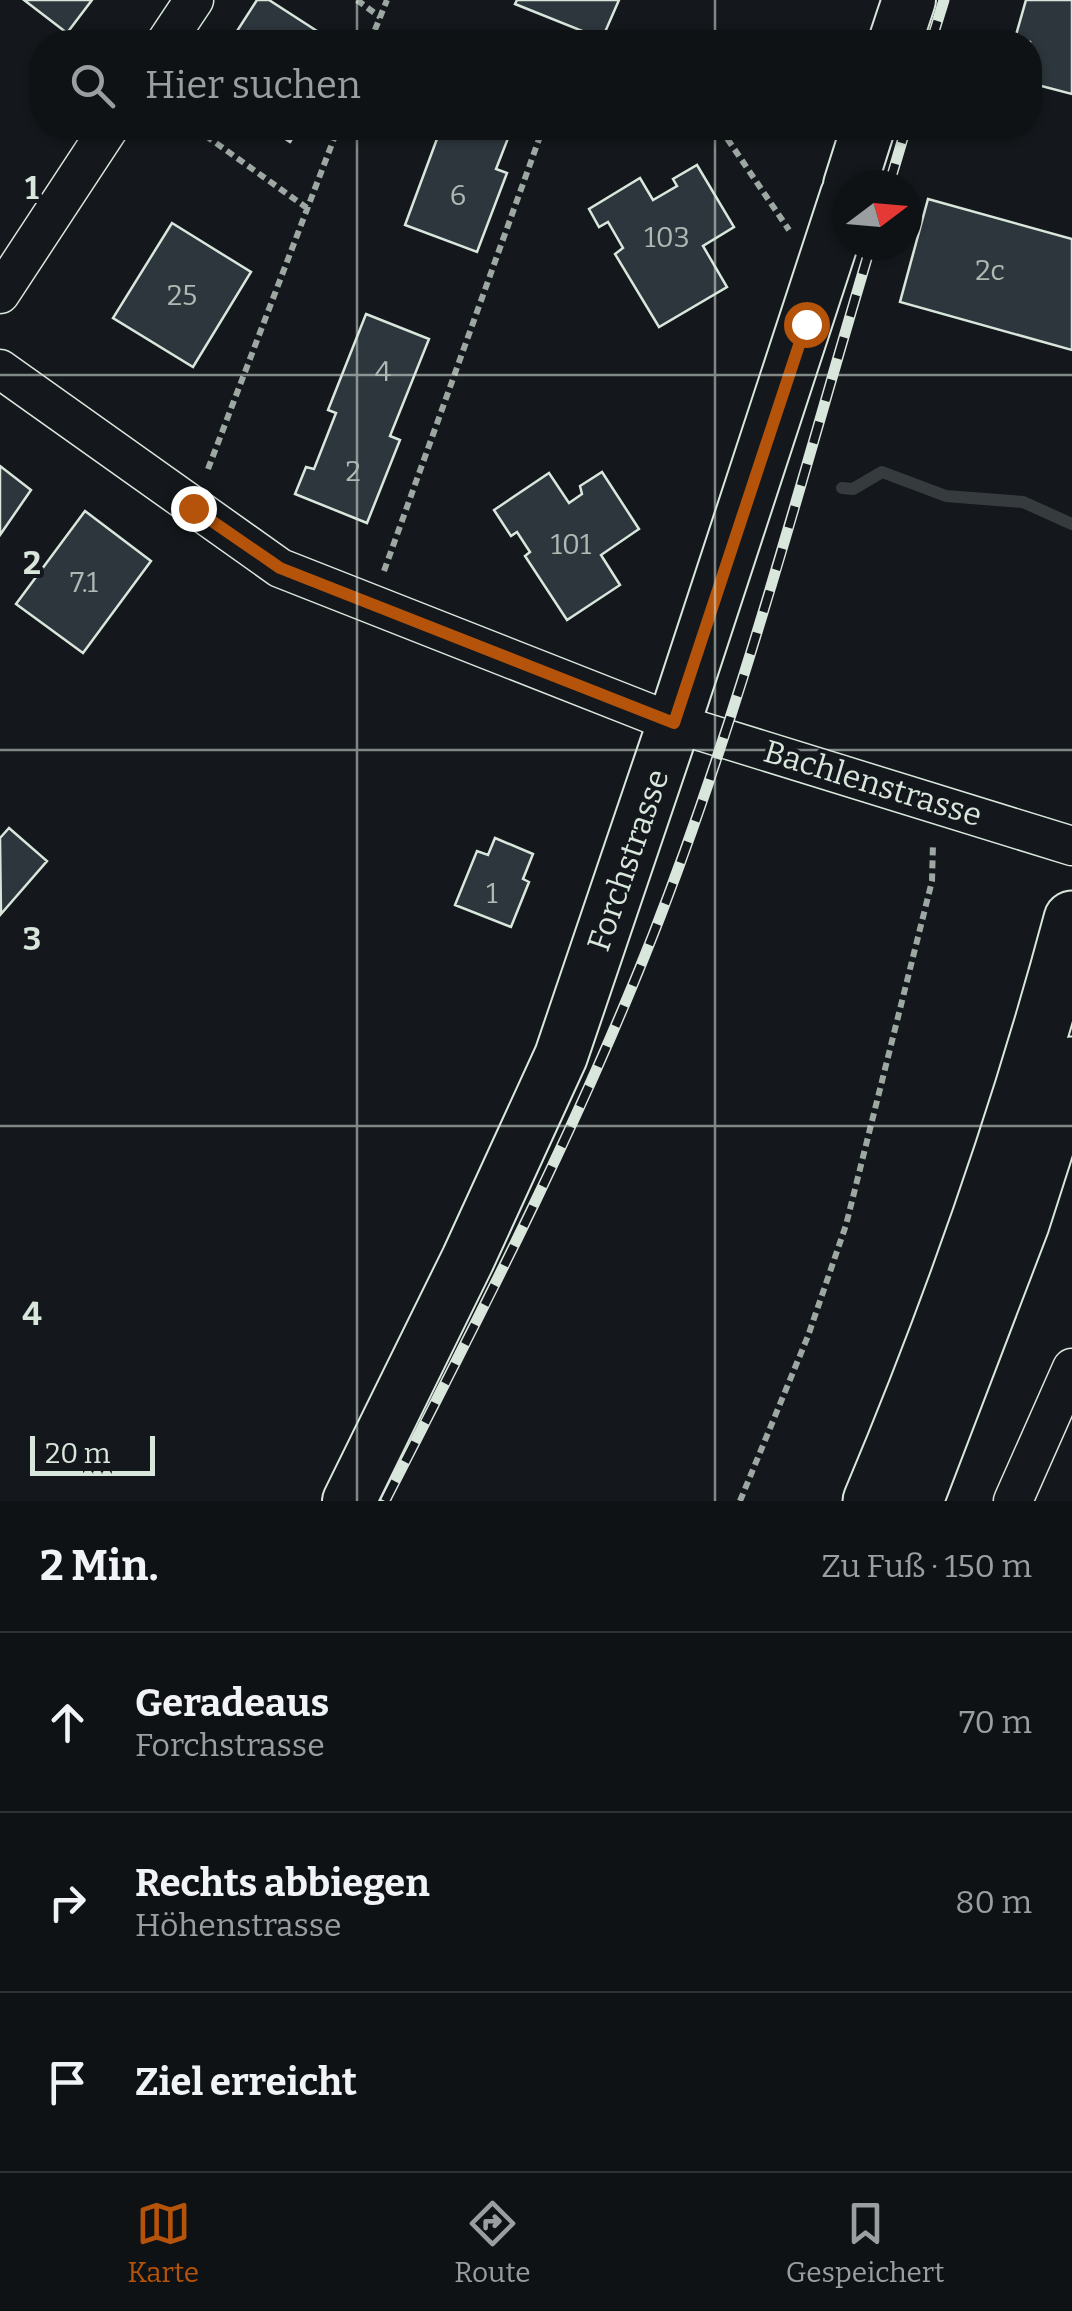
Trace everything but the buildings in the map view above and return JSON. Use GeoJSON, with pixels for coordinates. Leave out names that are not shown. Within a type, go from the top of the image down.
{"type":"FeatureCollection","features":[{"type":"Feature","properties":{"kind":"highway"},"geometry":{"type":"LineString","coordinates":[[870,1501],[940,1334],[985,1208],[1072,919]]}},
{"type":"Feature","properties":{"kind":"highway"},"geometry":{"type":"LineString","coordinates":[[915,1501],[1021,1224],[1072,1064]]}},
{"type":"Feature","properties":{"kind":"main road"},"geometry":{"type":"LineString","coordinates":[[899,30],[909,0]]}},
{"type":"Feature","properties":{"kind":"main road"},"geometry":{"type":"LineString","coordinates":[[855,170],[864,140]]}},
{"type":"Feature","properties":{"kind":"main road","name":"Forchstrasse"},"geometry":{"type":"LineString","coordinates":[[350,1501],[561,1056],[832,242]]}},
{"type":"Feature","properties":{"kind":"street"},"geometry":{"type":"LineString","coordinates":[[174,30],[194,0]]}},
{"type":"Feature","properties":{"kind":"street"},"geometry":{"type":"LineString","coordinates":[[0,294],[101,140]]}},
{"type":"Feature","properties":{"kind":"street","name":"Bachlenstrasse"},"geometry":{"type":"LineString","coordinates":[[0,369],[280,568],[674,723],[1072,846]]}},
{"type":"Feature","properties":{"kind":"street"},"geometry":{"type":"LineString","coordinates":[[1013,1501],[1072,1368]]}},
{"type":"Feature","properties":{"kind":"path"},"geometry":{"type":"LineString","coordinates":[[356,0],[380,16]]}},
{"type":"Feature","properties":{"kind":"path"},"geometry":{"type":"LineString","coordinates":[[375,30],[386,0]]}},
{"type":"Feature","properties":{"kind":"path"},"geometry":{"type":"LineString","coordinates":[[212,140],[307,208]]}},
{"type":"Feature","properties":{"kind":"path"},"geometry":{"type":"LineString","coordinates":[[193,508],[333,140]]}},
{"type":"Feature","properties":{"kind":"path"},"geometry":{"type":"LineString","coordinates":[[372,605],[538,140]]}},
{"type":"Feature","properties":{"kind":"path"},"geometry":{"type":"LineString","coordinates":[[728,140],[796,242]]}},
{"type":"Feature","properties":{"kind":"path"},"geometry":{"type":"LineString","coordinates":[[740,1501],[808,1336],[846,1225],[932,881]]}},
{"type":"Feature","properties":{"kind":"waterway"},"geometry":{"type":"LineString","coordinates":[[842,488],[853,489],[882,472],[946,496],[1023,502],[1072,524]]}},
{"type":"Feature","properties":{"kind":"railway"},"geometry":{"type":"LineString","coordinates":[[935,30],[944,0]]}},
{"type":"Feature","properties":{"kind":"railway"},"geometry":{"type":"LineString","coordinates":[[893,170],[902,140]]}},
{"type":"Feature","properties":{"kind":"railway"},"geometry":{"type":"LineString","coordinates":[[385,1501],[559,1151],[653,935],[742,679],[867,260]]}},
{"type":"Feature","properties":{"kind":"route"},"geometry":{"type":"LineString","coordinates":[[193,508],[280,568],[674,723],[806,324]]}}]}
